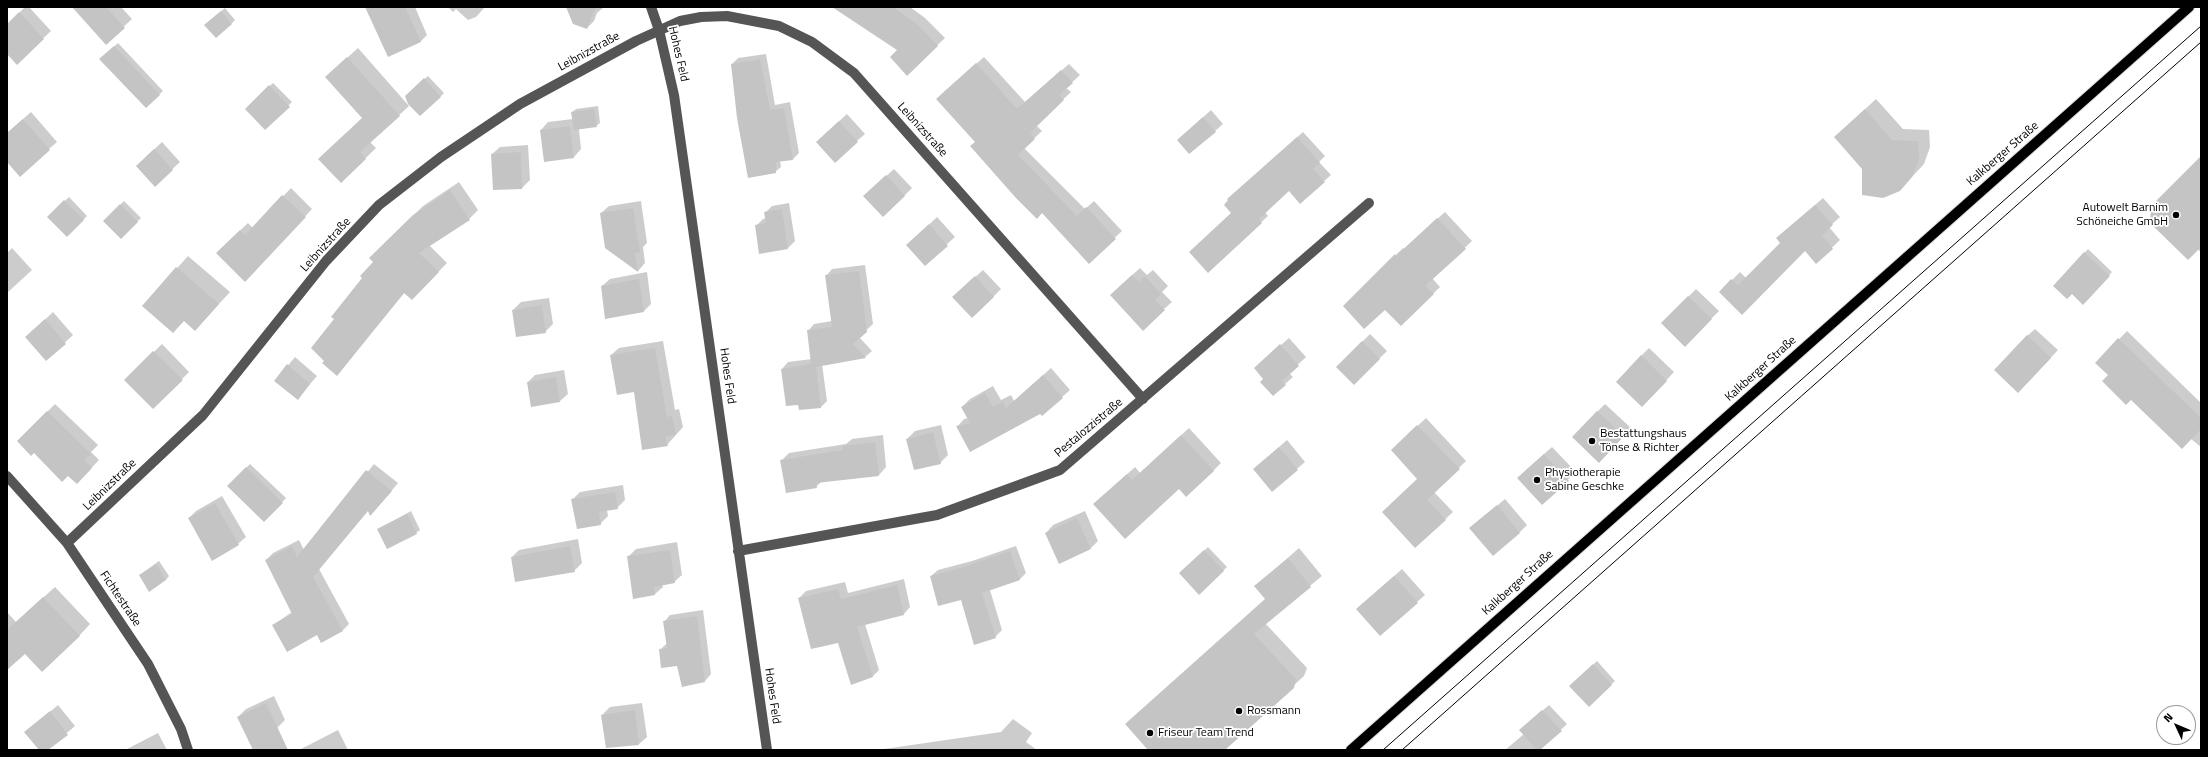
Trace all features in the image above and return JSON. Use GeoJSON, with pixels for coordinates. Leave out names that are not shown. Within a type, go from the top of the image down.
{"type":"FeatureCollection","features":[{"type":"Feature","properties":{"kind":"main road","name":"Kalkberger Straße"},"geometry":{"type":"LineString","coordinates":[[1351,750],[2189,7]]}},
{"type":"Feature","properties":{"kind":"street","name":"Hohes Feld"},"geometry":{"type":"LineString","coordinates":[[651,7],[659,30],[674,95],[767,750]]}},
{"type":"Feature","properties":{"kind":"street","name":"Leibnizstraße"},"geometry":{"type":"LineString","coordinates":[[67,543],[203,414],[326,261],[379,205],[441,157],[520,104],[659,30],[680,21],[701,17],[727,16],[779,26],[812,42],[854,73],[1143,399]]}},
{"type":"Feature","properties":{"kind":"street","name":"Pestalozzistraße"},"geometry":{"type":"LineString","coordinates":[[738,551],[937,515],[1060,470],[1369,203]]}},
{"type":"Feature","properties":{"kind":"street","name":"Fichtestraße"},"geometry":{"type":"LineString","coordinates":[[7,476],[67,543],[148,664],[181,729],[188,750]]}},
{"type":"Feature","properties":{"kind":"building"},"geometry":{"type":"Polygon","coordinates":[[[72,7],[106,7],[125,28],[106,45],[72,7]]]}},
{"type":"Feature","properties":{"kind":"building"},"geometry":{"type":"Polygon","coordinates":[[[365,7],[405,7],[421,42],[388,57],[365,7]]]}},
{"type":"Feature","properties":{"kind":"building"},"geometry":{"type":"Polygon","coordinates":[[[566,7],[596,7],[587,29],[573,24],[566,7]]]}},
{"type":"Feature","properties":{"kind":"building"},"geometry":{"type":"Polygon","coordinates":[[[832,7],[893,7],[918,25],[938,46],[907,76],[890,57],[897,50],[832,7]]]}},
{"type":"Feature","properties":{"kind":"building"},"geometry":{"type":"Polygon","coordinates":[[[221,11],[232,24],[216,38],[204,25],[221,11]]]}},
{"type":"Feature","properties":{"kind":"building"},"geometry":{"type":"Polygon","coordinates":[[[19,12],[44,39],[17,65],[7,54],[7,24],[19,12]]]}},
{"type":"Feature","properties":{"kind":"building"},"geometry":{"type":"Polygon","coordinates":[[[114,46],[160,95],[146,108],[99,59],[114,46]]]}},
{"type":"Feature","properties":{"kind":"building"},"geometry":{"type":"Polygon","coordinates":[[[347,57],[400,116],[360,152],[366,159],[341,183],[318,159],[362,118],[325,77],[347,57]]]}},
{"type":"Feature","properties":{"kind":"building"},"geometry":{"type":"Polygon","coordinates":[[[760,59],[770,110],[784,108],[793,160],[776,162],[776,173],[748,178],[737,118],[731,64],[760,59]]]}},
{"type":"Feature","properties":{"kind":"building"},"geometry":{"type":"Polygon","coordinates":[[[976,63],[1017,109],[1061,70],[1073,83],[1059,95],[1064,100],[1030,133],[1035,139],[1018,155],[1077,216],[1086,207],[1116,239],[1089,264],[1042,213],[1037,219],[1016,198],[970,146],[975,142],[936,99],[976,63]]]}},
{"type":"Feature","properties":{"kind":"building"},"geometry":{"type":"Polygon","coordinates":[[[424,78],[441,97],[420,116],[408,104],[405,96],[424,78]]]}},
{"type":"Feature","properties":{"kind":"building"},"geometry":{"type":"Polygon","coordinates":[[[269,85],[290,107],[265,130],[245,109],[269,85]]]}},
{"type":"Feature","properties":{"kind":"building"},"geometry":{"type":"Polygon","coordinates":[[[594,109],[597,127],[574,130],[571,112],[594,109]]]}},
{"type":"Feature","properties":{"kind":"building"},"geometry":{"type":"Polygon","coordinates":[[[1865,109],[1892,140],[1918,141],[1919,159],[1912,177],[1900,191],[1883,198],[1862,195],[1862,169],[1834,137],[1865,109]]]}},
{"type":"Feature","properties":{"kind":"building"},"geometry":{"type":"Polygon","coordinates":[[[1203,117],[1216,132],[1189,154],[1177,140],[1203,117]]]}},
{"type":"Feature","properties":{"kind":"building"},"geometry":{"type":"Polygon","coordinates":[[[23,119],[50,150],[20,177],[7,162],[7,133],[23,119]]]}},
{"type":"Feature","properties":{"kind":"building"},"geometry":{"type":"Polygon","coordinates":[[[839,121],[858,142],[835,163],[816,142],[839,121]]]}},
{"type":"Feature","properties":{"kind":"building"},"geometry":{"type":"Polygon","coordinates":[[[570,126],[574,158],[544,162],[540,130],[570,126]]]}},
{"type":"Feature","properties":{"kind":"building"},"geometry":{"type":"Polygon","coordinates":[[[1297,137],[1320,163],[1313,169],[1325,182],[1300,204],[1289,191],[1259,219],[1262,223],[1208,273],[1189,252],[1231,213],[1224,205],[1228,200],[1227,199],[1297,137]]]}},
{"type":"Feature","properties":{"kind":"building"},"geometry":{"type":"Polygon","coordinates":[[[154,149],[173,170],[155,187],[136,166],[154,149]]]}},
{"type":"Feature","properties":{"kind":"building"},"geometry":{"type":"Polygon","coordinates":[[[521,152],[522,189],[493,190],[491,154],[521,152]]]}},
{"type":"Feature","properties":{"kind":"building","name":"Autowelt Barnim Schöneiche GmbH"},"geometry":{"type":"Polygon","coordinates":[[[2201,156],[2201,247],[2188,260],[2150,223],[2151,206],[2201,156]]]}},
{"type":"Feature","properties":{"kind":"building"},"geometry":{"type":"Polygon","coordinates":[[[886,175],[905,196],[883,217],[863,196],[886,175]]]}},
{"type":"Feature","properties":{"kind":"building"},"geometry":{"type":"Polygon","coordinates":[[[450,190],[470,220],[419,253],[439,272],[412,300],[404,293],[337,376],[322,363],[324,361],[311,348],[334,319],[331,317],[362,278],[360,276],[373,262],[369,258],[413,215],[450,190]]]}},
{"type":"Feature","properties":{"kind":"building"},"geometry":{"type":"Polygon","coordinates":[[[282,195],[306,217],[245,282],[216,253],[240,230],[245,235],[282,195]]]}},
{"type":"Feature","properties":{"kind":"building"},"geometry":{"type":"Polygon","coordinates":[[[64,200],[84,220],[67,237],[47,217],[64,200]]]}},
{"type":"Feature","properties":{"kind":"building"},"geometry":{"type":"Polygon","coordinates":[[[120,204],[138,222],[121,239],[103,221],[120,204]]]}},
{"type":"Feature","properties":{"kind":"building"},"geometry":{"type":"Polygon","coordinates":[[[1815,205],[1833,225],[1822,235],[1833,249],[1816,264],[1805,251],[1742,315],[1719,292],[1731,279],[1738,285],[1780,243],[1776,238],[1815,205]]]}},
{"type":"Feature","properties":{"kind":"building"},"geometry":{"type":"Polygon","coordinates":[[[633,208],[640,252],[635,253],[638,272],[605,248],[600,213],[633,208]]]}},
{"type":"Feature","properties":{"kind":"building"},"geometry":{"type":"Polygon","coordinates":[[[782,209],[788,249],[759,254],[755,225],[766,223],[764,212],[782,209]]]}},
{"type":"Feature","properties":{"kind":"building"},"geometry":{"type":"Polygon","coordinates":[[[1437,218],[1466,249],[1425,286],[1434,294],[1401,326],[1385,310],[1364,329],[1343,306],[1395,254],[1396,256],[1437,218]]]}},
{"type":"Feature","properties":{"kind":"building"},"geometry":{"type":"Polygon","coordinates":[[[929,224],[948,246],[925,266],[906,245],[929,224]]]}},
{"type":"Feature","properties":{"kind":"building"},"geometry":{"type":"Polygon","coordinates":[[[2084,252],[2110,276],[2083,305],[2072,294],[2067,299],[2053,286],[2084,252]]]}},
{"type":"Feature","properties":{"kind":"building"},"geometry":{"type":"Polygon","coordinates":[[[176,267],[219,304],[195,331],[184,321],[173,333],[142,306],[176,267]]]}},
{"type":"Feature","properties":{"kind":"building"},"geometry":{"type":"Polygon","coordinates":[[[859,271],[867,332],[853,344],[866,358],[816,367],[821,408],[799,410],[798,405],[786,406],[781,369],[811,364],[807,330],[832,327],[825,275],[859,271]]]}},
{"type":"Feature","properties":{"kind":"building"},"geometry":{"type":"Polygon","coordinates":[[[1132,275],[1139,282],[1145,276],[1161,294],[1155,300],[1165,310],[1143,331],[1110,295],[1132,275]]]}},
{"type":"Feature","properties":{"kind":"building"},"geometry":{"type":"Polygon","coordinates":[[[975,276],[994,297],[972,318],[952,297],[975,276]]]}},
{"type":"Feature","properties":{"kind":"building"},"geometry":{"type":"Polygon","coordinates":[[[639,279],[644,312],[605,319],[601,286],[639,279]]]}},
{"type":"Feature","properties":{"kind":"building"},"geometry":{"type":"Polygon","coordinates":[[[1688,296],[1712,319],[1685,347],[1661,323],[1688,296]]]}},
{"type":"Feature","properties":{"kind":"building"},"geometry":{"type":"Polygon","coordinates":[[[542,305],[546,333],[516,337],[512,310],[542,305]]]}},
{"type":"Feature","properties":{"kind":"building"},"geometry":{"type":"Polygon","coordinates":[[[45,319],[66,344],[46,361],[25,337],[45,319]]]}},
{"type":"Feature","properties":{"kind":"building"},"geometry":{"type":"Polygon","coordinates":[[[2027,335],[2051,358],[2018,393],[1994,370],[2027,335]]]}},
{"type":"Feature","properties":{"kind":"building"},"geometry":{"type":"Polygon","coordinates":[[[2118,338],[2201,418],[2201,429],[2182,449],[2131,400],[2126,405],[2102,381],[2108,375],[2095,363],[2118,338]]]}},
{"type":"Feature","properties":{"kind":"building"},"geometry":{"type":"Polygon","coordinates":[[[1362,341],[1380,359],[1354,385],[1336,367],[1362,341]]]}},
{"type":"Feature","properties":{"kind":"building"},"geometry":{"type":"Polygon","coordinates":[[[1280,344],[1299,366],[1282,381],[1286,385],[1273,396],[1260,382],[1263,379],[1254,368],[1280,344]]]}},
{"type":"Feature","properties":{"kind":"building"},"geometry":{"type":"Polygon","coordinates":[[[655,348],[667,417],[672,416],[676,435],[665,437],[668,446],[642,450],[634,392],[617,395],[610,355],[655,348]]]}},
{"type":"Feature","properties":{"kind":"building"},"geometry":{"type":"Polygon","coordinates":[[[153,351],[183,380],[153,409],[124,380],[153,351]]]}},
{"type":"Feature","properties":{"kind":"building"},"geometry":{"type":"Polygon","coordinates":[[[1641,355],[1667,381],[1642,407],[1616,382],[1641,355]]]}},
{"type":"Feature","properties":{"kind":"building"},"geometry":{"type":"Polygon","coordinates":[[[287,364],[310,384],[298,400],[274,381],[287,364]]]}},
{"type":"Feature","properties":{"kind":"building"},"geometry":{"type":"Polygon","coordinates":[[[1043,375],[1063,398],[1042,416],[1040,414],[970,452],[956,426],[970,423],[961,407],[985,393],[993,407],[1003,402],[1006,408],[1043,375]]]}},
{"type":"Feature","properties":{"kind":"building"},"geometry":{"type":"Polygon","coordinates":[[[556,377],[560,402],[531,407],[527,382],[556,377]]]}},
{"type":"Feature","properties":{"kind":"building"},"geometry":{"type":"Polygon","coordinates":[[[47,411],[91,454],[84,460],[92,468],[77,484],[68,476],[62,482],[34,453],[31,456],[17,441],[47,411]]]}},
{"type":"Feature","properties":{"kind":"building"},"geometry":{"type":"Polygon","coordinates":[[[1597,411],[1624,436],[1599,463],[1572,437],[1597,411]]]}},
{"type":"Feature","properties":{"kind":"building"},"geometry":{"type":"Polygon","coordinates":[[[1417,425],[1460,469],[1427,500],[1446,520],[1415,548],[1382,512],[1417,479],[1391,450],[1417,425]]]}},
{"type":"Feature","properties":{"kind":"building"},"geometry":{"type":"Polygon","coordinates":[[[933,432],[941,464],[914,470],[906,439],[933,432]]]}},
{"type":"Feature","properties":{"kind":"building"},"geometry":{"type":"Polygon","coordinates":[[[1181,435],[1214,471],[1186,497],[1179,489],[1125,539],[1093,504],[1127,474],[1132,480],[1181,435]]]}},
{"type":"Feature","properties":{"kind":"building"},"geometry":{"type":"Polygon","coordinates":[[[875,442],[879,476],[816,483],[817,488],[786,493],[780,460],[843,450],[843,446],[875,442]]]}},
{"type":"Feature","properties":{"kind":"building"},"geometry":{"type":"Polygon","coordinates":[[[1279,447],[1298,470],[1272,492],[1253,469],[1279,447]]]}},
{"type":"Feature","properties":{"kind":"building"},"geometry":{"type":"Polygon","coordinates":[[[1544,454],[1569,481],[1542,505],[1517,478],[1544,454]]]}},
{"type":"Feature","properties":{"kind":"building"},"geometry":{"type":"Polygon","coordinates":[[[246,467],[283,503],[264,522],[227,486],[246,467]]]}},
{"type":"Feature","properties":{"kind":"building"},"geometry":{"type":"Polygon","coordinates":[[[366,470],[392,491],[370,516],[368,511],[313,577],[343,631],[321,643],[317,635],[287,652],[272,625],[292,614],[265,560],[292,546],[297,557],[366,470]]]}},
{"type":"Feature","properties":{"kind":"building"},"geometry":{"type":"Polygon","coordinates":[[[615,492],[618,509],[599,512],[601,525],[577,529],[571,499],[615,492]]]}},
{"type":"Feature","properties":{"kind":"building"},"geometry":{"type":"Polygon","coordinates":[[[215,503],[239,545],[212,561],[188,518],[215,503]]]}},
{"type":"Feature","properties":{"kind":"building"},"geometry":{"type":"Polygon","coordinates":[[[1497,505],[1520,533],[1493,556],[1469,528],[1497,505]]]}},
{"type":"Feature","properties":{"kind":"building"},"geometry":{"type":"Polygon","coordinates":[[[407,514],[417,534],[387,549],[377,529],[407,514]]]}},
{"type":"Feature","properties":{"kind":"building"},"geometry":{"type":"Polygon","coordinates":[[[1077,518],[1091,549],[1059,564],[1045,533],[1077,518]]]}},
{"type":"Feature","properties":{"kind":"building"},"geometry":{"type":"Polygon","coordinates":[[[570,546],[575,572],[515,582],[511,557],[570,546]]]}},
{"type":"Feature","properties":{"kind":"building"},"geometry":{"type":"Polygon","coordinates":[[[670,550],[675,583],[654,587],[655,595],[633,599],[627,556],[670,550]]]}},
{"type":"Feature","properties":{"kind":"building"},"geometry":{"type":"Polygon","coordinates":[[[1204,550],[1224,571],[1199,595],[1179,573],[1204,550]]]}},
{"type":"Feature","properties":{"kind":"building"},"geometry":{"type":"Polygon","coordinates":[[[1010,551],[1020,580],[982,593],[996,638],[974,645],[961,600],[938,606],[930,576],[964,567],[1010,551]]]}},
{"type":"Feature","properties":{"kind":"building"},"geometry":{"type":"Polygon","coordinates":[[[1288,558],[1311,587],[1254,634],[1296,679],[1294,688],[1225,750],[1148,750],[1125,724],[1265,599],[1254,586],[1288,558]]]}},
{"type":"Feature","properties":{"kind":"building"},"geometry":{"type":"Polygon","coordinates":[[[156,564],[166,580],[149,592],[139,575],[156,564]]]}},
{"type":"Feature","properties":{"kind":"building"},"geometry":{"type":"Polygon","coordinates":[[[1394,576],[1418,603],[1380,636],[1356,609],[1394,576]]]}},
{"type":"Feature","properties":{"kind":"building"},"geometry":{"type":"Polygon","coordinates":[[[897,585],[904,615],[857,627],[873,677],[851,685],[838,643],[811,649],[798,598],[838,589],[841,599],[897,585]]]}},
{"type":"Feature","properties":{"kind":"building"},"geometry":{"type":"Polygon","coordinates":[[[43,597],[80,636],[42,672],[25,654],[7,670],[7,630],[43,597]]]}},
{"type":"Feature","properties":{"kind":"building"},"geometry":{"type":"Polygon","coordinates":[[[697,616],[705,682],[682,687],[677,666],[661,668],[659,649],[667,648],[663,621],[697,616]]]}},
{"type":"Feature","properties":{"kind":"building"},"geometry":{"type":"Polygon","coordinates":[[[1593,664],[1612,685],[1589,707],[1569,686],[1593,664]]]}},
{"type":"Feature","properties":{"kind":"building"},"geometry":{"type":"Polygon","coordinates":[[[266,703],[288,750],[253,750],[237,717],[266,703]]]}},
{"type":"Feature","properties":{"kind":"building"},"geometry":{"type":"Polygon","coordinates":[[[635,710],[639,745],[606,748],[601,715],[635,710]]]}},
{"type":"Feature","properties":{"kind":"building"},"geometry":{"type":"Polygon","coordinates":[[[1542,710],[1562,731],[1540,750],[1537,750],[1519,730],[1542,710]]]}},
{"type":"Feature","properties":{"kind":"building"},"geometry":{"type":"Polygon","coordinates":[[[50,711],[68,735],[48,750],[39,750],[24,732],[50,711]]]}},
{"type":"Feature","properties":{"kind":"tram line"},"geometry":{"type":"LineString","coordinates":[[1383,750],[2201,26]]}},
{"type":"Feature","properties":{"kind":"tram line"},"geometry":{"type":"LineString","coordinates":[[1402,750],[2201,42]]}},
{"type":"Feature","properties":{"kind":"place","name":"Autowelt Barnim Schöneiche GmbH"},"geometry":{"type":"Point","coordinates":[2176,215]}},
{"type":"Feature","properties":{"kind":"place","name":"Bestattungshaus Tönse & Richter"},"geometry":{"type":"Point","coordinates":[1592,441]}},
{"type":"Feature","properties":{"kind":"place","name":"Physiotherapie Sabine Geschke"},"geometry":{"type":"Point","coordinates":[1537,480]}},
{"type":"Feature","properties":{"kind":"place","name":"Rossmann"},"geometry":{"type":"Point","coordinates":[1239,711]}},
{"type":"Feature","properties":{"kind":"place","name":"Friseur Team Trend"},"geometry":{"type":"Point","coordinates":[1150,733]}}]}
